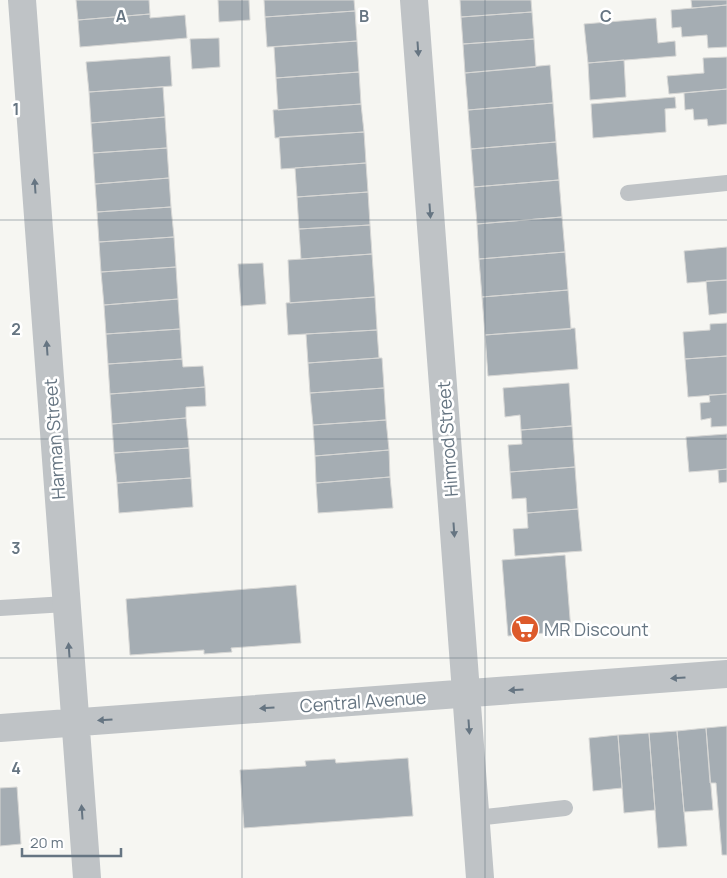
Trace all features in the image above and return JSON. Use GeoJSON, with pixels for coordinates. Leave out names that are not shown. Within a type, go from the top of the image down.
{"type":"FeatureCollection","features":[{"type":"Feature","properties":{"kind":"street","name":"Harman Street"},"geometry":{"type":"LineString","coordinates":[[22,0],[86,878]]}},
{"type":"Feature","properties":{"kind":"street","name":"Himrod Street"},"geometry":{"type":"LineString","coordinates":[[414,0],[480,878]]}},
{"type":"Feature","properties":{"kind":"street","name":"Central Avenue"},"geometry":{"type":"LineString","coordinates":[[0,728],[727,674]]}},
{"type":"Feature","properties":{"kind":"lane"},"geometry":{"type":"LineString","coordinates":[[628,193],[727,183]]}},
{"type":"Feature","properties":{"kind":"lane"},"geometry":{"type":"LineString","coordinates":[[0,608],[66,604]]}},
{"type":"Feature","properties":{"kind":"lane"},"geometry":{"type":"LineString","coordinates":[[476,818],[565,808]]}},
{"type":"Feature","properties":{"kind":"building"},"geometry":{"type":"Polygon","coordinates":[[[76,0],[149,0],[150,14],[78,20],[76,0]]]}},
{"type":"Feature","properties":{"kind":"building"},"geometry":{"type":"Polygon","coordinates":[[[218,0],[249,0],[250,20],[219,22],[218,0]]]}},
{"type":"Feature","properties":{"kind":"building"},"geometry":{"type":"Polygon","coordinates":[[[264,0],[354,0],[355,11],[265,17],[264,0]]]}},
{"type":"Feature","properties":{"kind":"building"},"geometry":{"type":"Polygon","coordinates":[[[460,0],[531,0],[532,12],[461,17],[460,0]]]}},
{"type":"Feature","properties":{"kind":"building"},"geometry":{"type":"Polygon","coordinates":[[[691,0],[727,0],[727,5],[692,8],[691,0]]]}},
{"type":"Feature","properties":{"kind":"building"},"geometry":{"type":"Polygon","coordinates":[[[727,5],[727,47],[708,48],[707,35],[682,37],[681,27],[672,28],[671,10],[727,5]]]}},
{"type":"Feature","properties":{"kind":"building"},"geometry":{"type":"Polygon","coordinates":[[[355,11],[357,41],[267,47],[265,17],[355,11]]]}},
{"type":"Feature","properties":{"kind":"building"},"geometry":{"type":"Polygon","coordinates":[[[532,12],[534,39],[463,44],[461,17],[532,12]]]}},
{"type":"Feature","properties":{"kind":"building"},"geometry":{"type":"Polygon","coordinates":[[[150,14],[150,18],[185,15],[187,38],[80,47],[78,20],[150,14]]]}},
{"type":"Feature","properties":{"kind":"building"},"geometry":{"type":"Polygon","coordinates":[[[656,18],[658,43],[675,41],[676,56],[588,63],[584,24],[656,18]]]}},
{"type":"Feature","properties":{"kind":"building"},"geometry":{"type":"Polygon","coordinates":[[[219,38],[220,67],[192,69],[190,39],[219,38]]]}},
{"type":"Feature","properties":{"kind":"building"},"geometry":{"type":"Polygon","coordinates":[[[534,39],[536,67],[465,73],[463,44],[534,39]]]}},
{"type":"Feature","properties":{"kind":"building"},"geometry":{"type":"Polygon","coordinates":[[[357,41],[359,72],[276,78],[274,47],[357,41]]]}},
{"type":"Feature","properties":{"kind":"building"},"geometry":{"type":"Polygon","coordinates":[[[170,56],[172,86],[89,92],[86,62],[170,56]]]}},
{"type":"Feature","properties":{"kind":"building"},"geometry":{"type":"Polygon","coordinates":[[[727,57],[727,89],[669,94],[667,76],[704,73],[703,58],[727,57]]]}},
{"type":"Feature","properties":{"kind":"building"},"geometry":{"type":"Polygon","coordinates":[[[624,60],[626,97],[590,100],[588,63],[624,60]]]}},
{"type":"Feature","properties":{"kind":"building"},"geometry":{"type":"Polygon","coordinates":[[[550,65],[553,103],[468,110],[465,73],[550,65]]]}},
{"type":"Feature","properties":{"kind":"building"},"geometry":{"type":"Polygon","coordinates":[[[359,72],[361,104],[278,110],[276,78],[359,72]]]}},
{"type":"Feature","properties":{"kind":"building"},"geometry":{"type":"Polygon","coordinates":[[[163,87],[165,117],[91,123],[89,92],[163,87]]]}},
{"type":"Feature","properties":{"kind":"building"},"geometry":{"type":"Polygon","coordinates":[[[727,89],[727,124],[708,126],[707,119],[694,120],[693,109],[685,110],[684,93],[727,89]]]}},
{"type":"Feature","properties":{"kind":"building"},"geometry":{"type":"Polygon","coordinates":[[[675,97],[676,108],[665,109],[666,132],[593,138],[591,104],[675,97]]]}},
{"type":"Feature","properties":{"kind":"building"},"geometry":{"type":"Polygon","coordinates":[[[553,103],[556,142],[471,149],[468,110],[553,103]]]}},
{"type":"Feature","properties":{"kind":"building"},"geometry":{"type":"Polygon","coordinates":[[[361,104],[364,132],[275,138],[273,110],[361,104]]]}},
{"type":"Feature","properties":{"kind":"building"},"geometry":{"type":"Polygon","coordinates":[[[165,117],[167,148],[93,153],[91,123],[165,117]]]}},
{"type":"Feature","properties":{"kind":"building"},"geometry":{"type":"Polygon","coordinates":[[[364,132],[366,163],[281,169],[279,137],[364,132]]]}},
{"type":"Feature","properties":{"kind":"building"},"geometry":{"type":"Polygon","coordinates":[[[556,142],[559,180],[474,187],[471,149],[556,142]]]}},
{"type":"Feature","properties":{"kind":"building"},"geometry":{"type":"Polygon","coordinates":[[[167,148],[169,178],[95,184],[93,153],[167,148]]]}},
{"type":"Feature","properties":{"kind":"building"},"geometry":{"type":"Polygon","coordinates":[[[366,163],[368,192],[297,197],[295,168],[366,163]]]}},
{"type":"Feature","properties":{"kind":"building"},"geometry":{"type":"Polygon","coordinates":[[[169,178],[171,207],[97,212],[95,184],[169,178]]]}},
{"type":"Feature","properties":{"kind":"building"},"geometry":{"type":"Polygon","coordinates":[[[559,180],[562,217],[477,224],[474,187],[559,180]]]}},
{"type":"Feature","properties":{"kind":"building"},"geometry":{"type":"Polygon","coordinates":[[[368,192],[370,225],[299,229],[297,197],[368,192]]]}},
{"type":"Feature","properties":{"kind":"building"},"geometry":{"type":"Polygon","coordinates":[[[171,207],[174,237],[99,242],[97,212],[171,207]]]}},
{"type":"Feature","properties":{"kind":"building"},"geometry":{"type":"Polygon","coordinates":[[[562,217],[565,252],[479,259],[477,224],[562,217]]]}},
{"type":"Feature","properties":{"kind":"building"},"geometry":{"type":"Polygon","coordinates":[[[370,225],[372,254],[301,259],[299,229],[370,225]]]}},
{"type":"Feature","properties":{"kind":"building"},"geometry":{"type":"Polygon","coordinates":[[[174,237],[176,267],[101,272],[99,242],[174,237]]]}},
{"type":"Feature","properties":{"kind":"building"},"geometry":{"type":"Polygon","coordinates":[[[727,247],[727,280],[687,283],[684,251],[727,247]]]}},
{"type":"Feature","properties":{"kind":"building"},"geometry":{"type":"Polygon","coordinates":[[[565,252],[568,290],[482,297],[479,259],[565,252]]]}},
{"type":"Feature","properties":{"kind":"building"},"geometry":{"type":"Polygon","coordinates":[[[372,254],[375,297],[290,303],[288,260],[372,254]]]}},
{"type":"Feature","properties":{"kind":"building"},"geometry":{"type":"Polygon","coordinates":[[[263,263],[266,304],[241,306],[238,264],[263,263]]]}},
{"type":"Feature","properties":{"kind":"building"},"geometry":{"type":"Polygon","coordinates":[[[176,267],[178,299],[104,305],[101,272],[176,267]]]}},
{"type":"Feature","properties":{"kind":"building"},"geometry":{"type":"Polygon","coordinates":[[[727,280],[727,313],[709,315],[706,281],[727,280]]]}},
{"type":"Feature","properties":{"kind":"building"},"geometry":{"type":"Polygon","coordinates":[[[568,290],[571,329],[485,335],[482,297],[568,290]]]}},
{"type":"Feature","properties":{"kind":"building"},"geometry":{"type":"Polygon","coordinates":[[[375,297],[377,330],[288,335],[286,303],[375,297]]]}},
{"type":"Feature","properties":{"kind":"building"},"geometry":{"type":"Polygon","coordinates":[[[178,299],[180,329],[106,334],[104,305],[178,299]]]}},
{"type":"Feature","properties":{"kind":"building"},"geometry":{"type":"Polygon","coordinates":[[[727,323],[727,356],[685,359],[683,332],[710,330],[710,324],[727,323]]]}},
{"type":"Feature","properties":{"kind":"building"},"geometry":{"type":"Polygon","coordinates":[[[575,328],[578,369],[488,376],[485,335],[575,328]]]}},
{"type":"Feature","properties":{"kind":"building"},"geometry":{"type":"Polygon","coordinates":[[[180,329],[182,359],[108,364],[106,334],[180,329]]]}},
{"type":"Feature","properties":{"kind":"building"},"geometry":{"type":"Polygon","coordinates":[[[377,330],[379,358],[308,363],[306,334],[377,330]]]}},
{"type":"Feature","properties":{"kind":"building"},"geometry":{"type":"Polygon","coordinates":[[[727,356],[727,394],[688,397],[685,359],[727,356]]]}},
{"type":"Feature","properties":{"kind":"building"},"geometry":{"type":"Polygon","coordinates":[[[382,358],[384,388],[310,393],[308,363],[382,358]]]}},
{"type":"Feature","properties":{"kind":"building"},"geometry":{"type":"Polygon","coordinates":[[[182,359],[183,367],[203,366],[205,387],[110,394],[108,364],[182,359]]]}},
{"type":"Feature","properties":{"kind":"building"},"geometry":{"type":"Polygon","coordinates":[[[569,383],[572,426],[521,430],[520,415],[505,417],[503,388],[569,383]]]}},
{"type":"Feature","properties":{"kind":"building"},"geometry":{"type":"Polygon","coordinates":[[[205,387],[206,406],[186,407],[186,418],[112,424],[110,394],[205,387]]]}},
{"type":"Feature","properties":{"kind":"building"},"geometry":{"type":"Polygon","coordinates":[[[384,388],[386,420],[313,425],[310,393],[384,388]]]}},
{"type":"Feature","properties":{"kind":"building"},"geometry":{"type":"Polygon","coordinates":[[[727,394],[727,426],[711,427],[711,418],[701,420],[700,403],[710,402],[709,395],[727,394]]]}},
{"type":"Feature","properties":{"kind":"building"},"geometry":{"type":"Polygon","coordinates":[[[186,418],[189,448],[114,453],[112,424],[186,418]]]}},
{"type":"Feature","properties":{"kind":"building"},"geometry":{"type":"Polygon","coordinates":[[[386,420],[389,450],[315,456],[313,425],[386,420]]]}},
{"type":"Feature","properties":{"kind":"building"},"geometry":{"type":"Polygon","coordinates":[[[572,426],[575,467],[510,472],[508,445],[522,444],[521,430],[572,426]]]}},
{"type":"Feature","properties":{"kind":"building"},"geometry":{"type":"Polygon","coordinates":[[[727,434],[727,469],[689,472],[686,437],[727,434]]]}},
{"type":"Feature","properties":{"kind":"building"},"geometry":{"type":"Polygon","coordinates":[[[189,448],[191,478],[117,483],[114,453],[189,448]]]}},
{"type":"Feature","properties":{"kind":"building"},"geometry":{"type":"Polygon","coordinates":[[[389,450],[390,477],[316,483],[315,456],[389,450]]]}},
{"type":"Feature","properties":{"kind":"building"},"geometry":{"type":"Polygon","coordinates":[[[575,467],[578,509],[527,513],[526,498],[512,499],[510,472],[575,467]]]}},
{"type":"Feature","properties":{"kind":"building"},"geometry":{"type":"Polygon","coordinates":[[[727,469],[727,482],[719,483],[718,470],[727,469]]]}},
{"type":"Feature","properties":{"kind":"building"},"geometry":{"type":"Polygon","coordinates":[[[390,477],[393,508],[318,513],[316,483],[390,477]]]}},
{"type":"Feature","properties":{"kind":"building"},"geometry":{"type":"Polygon","coordinates":[[[191,478],[193,507],[119,513],[117,483],[191,478]]]}},
{"type":"Feature","properties":{"kind":"building"},"geometry":{"type":"Polygon","coordinates":[[[578,509],[582,551],[515,556],[513,529],[528,528],[527,513],[578,509]]]}},
{"type":"Feature","properties":{"kind":"building"},"geometry":{"type":"Polygon","coordinates":[[[565,555],[571,631],[508,636],[502,560],[565,555]]]}},
{"type":"Feature","properties":{"kind":"building"},"geometry":{"type":"Polygon","coordinates":[[[296,585],[301,643],[231,648],[232,652],[204,654],[204,650],[130,655],[126,599],[296,585]]]}},
{"type":"Feature","properties":{"kind":"building"},"geometry":{"type":"Polygon","coordinates":[[[727,726],[727,855],[722,855],[716,783],[710,783],[706,728],[727,726]]]}},
{"type":"Feature","properties":{"kind":"building"},"geometry":{"type":"Polygon","coordinates":[[[706,728],[713,810],[684,812],[677,731],[706,728]]]}},
{"type":"Feature","properties":{"kind":"building"},"geometry":{"type":"Polygon","coordinates":[[[677,731],[687,846],[658,848],[649,733],[677,731]]]}},
{"type":"Feature","properties":{"kind":"building"},"geometry":{"type":"Polygon","coordinates":[[[649,733],[655,810],[624,813],[618,735],[649,733]]]}},
{"type":"Feature","properties":{"kind":"building"},"geometry":{"type":"Polygon","coordinates":[[[618,735],[622,788],[593,791],[589,738],[618,735]]]}},
{"type":"Feature","properties":{"kind":"building"},"geometry":{"type":"Polygon","coordinates":[[[408,758],[413,816],[244,828],[240,770],[306,766],[305,761],[335,759],[336,763],[408,758]]]}},
{"type":"Feature","properties":{"kind":"building"},"geometry":{"type":"Polygon","coordinates":[[[17,787],[21,844],[0,846],[0,788],[17,787]]]}},
{"type":"Feature","properties":{"kind":"place","name":"MR Discount"},"geometry":{"type":"Point","coordinates":[525,629]}}]}
